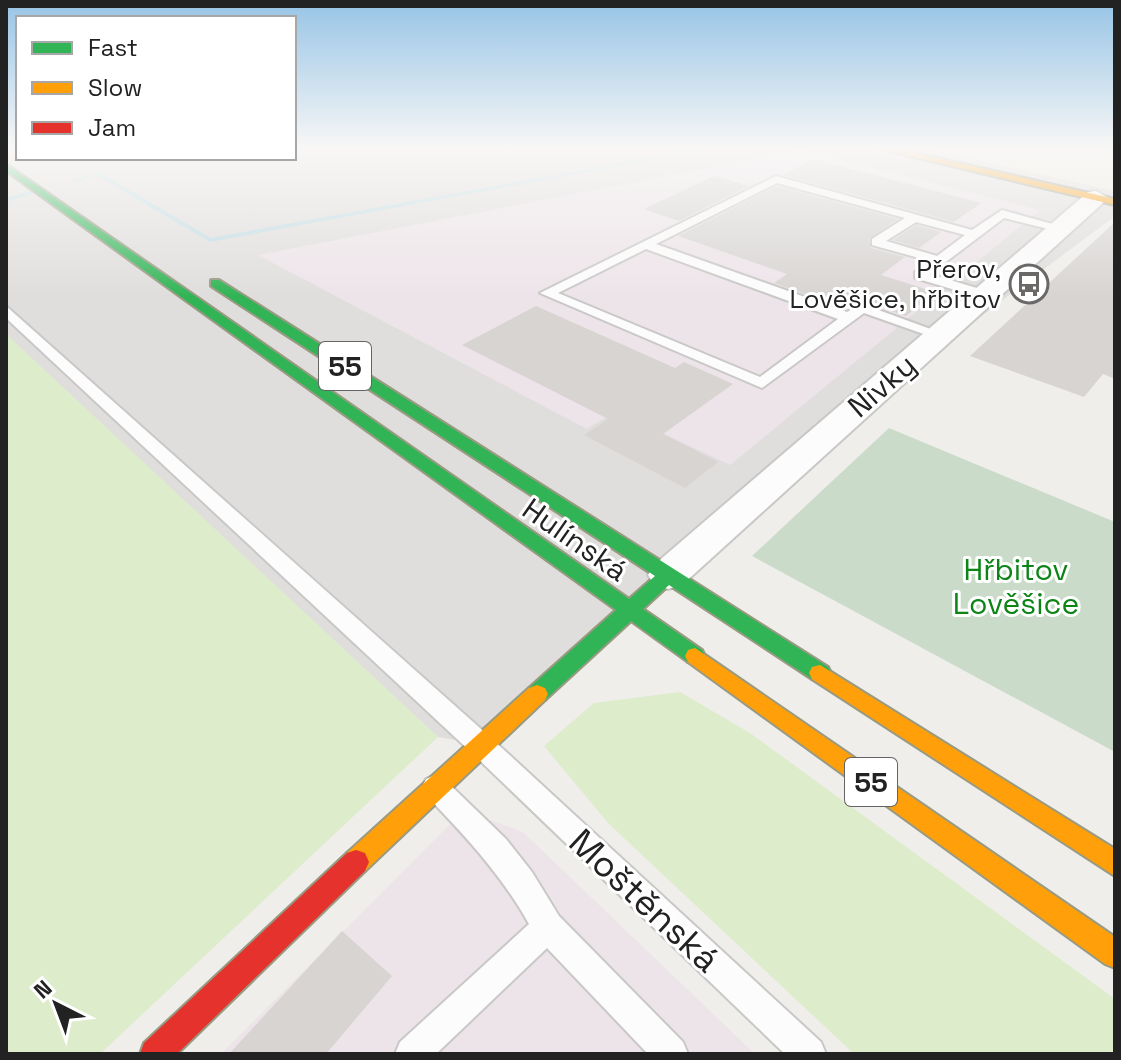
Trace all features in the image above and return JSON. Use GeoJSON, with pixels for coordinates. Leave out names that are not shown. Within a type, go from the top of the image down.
{"type":"FeatureCollection","features":[{"type":"Feature","properties":{"kind":"main road","name":"Hulínská"},"geometry":{"type":"LineString","coordinates":[[49,197],[1115,954]]}},
{"type":"Feature","properties":{"kind":"main road","name":"Hulínská"},"geometry":{"type":"LineString","coordinates":[[193,269],[1115,864]]}},
{"type":"Feature","properties":{"kind":"main road"},"geometry":{"type":"LineString","coordinates":[[155,1054],[435,787],[668,575]]}},
{"type":"Feature","properties":{"kind":"street","name":"Nivky"},"geometry":{"type":"LineString","coordinates":[[668,575],[1061,228],[1106,199]]}},
{"type":"Feature","properties":{"kind":"lane"},"geometry":{"type":"LineString","coordinates":[[739,197],[547,293],[762,383],[862,308],[940,335]]}},
{"type":"Feature","properties":{"kind":"lane"},"geometry":{"type":"LineString","coordinates":[[841,197],[974,234]]}},
{"type":"Feature","properties":{"kind":"lane"},"geometry":{"type":"LineString","coordinates":[[985,295],[920,275],[1002,214],[1061,228]]}},
{"type":"Feature","properties":{"kind":"lane"},"geometry":{"type":"LineString","coordinates":[[914,218],[876,242],[939,260]]}},
{"type":"Feature","properties":{"kind":"lane"},"geometry":{"type":"LineString","coordinates":[[645,244],[849,318]]}},
{"type":"Feature","properties":{"kind":"lane","name":"Moštěnská"},"geometry":{"type":"LineString","coordinates":[[6,310],[481,745],[809,1054]]}},
{"type":"Feature","properties":{"kind":"lane"},"geometry":{"type":"LineString","coordinates":[[435,787],[496,848],[522,882],[548,927],[671,1054]]}},
{"type":"Feature","properties":{"kind":"lane"},"geometry":{"type":"LineString","coordinates":[[412,1054],[548,927]]}},
{"type":"Feature","properties":{"kind":"shaded area"},"geometry":{"type":"Polygon","coordinates":[[[6,197],[1115,197],[1115,216],[854,411],[481,745],[438,737],[6,338],[6,197]]]}},
{"type":"Feature","properties":{"kind":"shaded area"},"geometry":{"type":"Polygon","coordinates":[[[557,197],[990,197],[1040,210],[730,465],[616,411],[587,429],[258,255],[557,197]]]}},
{"type":"Feature","properties":{"kind":"shaded area"},"geometry":{"type":"Polygon","coordinates":[[[464,810],[523,832],[755,1054],[221,1054],[464,810]]]}},
{"type":"Feature","properties":{"kind":"green space"},"geometry":{"type":"Polygon","coordinates":[[[6,334],[438,737],[100,1054],[6,1054],[6,334]]]}},
{"type":"Feature","properties":{"kind":"green space","name":"Hřbitov Lověšice"},"geometry":{"type":"Polygon","coordinates":[[[889,428],[1115,522],[1115,752],[752,556],[889,428]]]}},
{"type":"Feature","properties":{"kind":"green space"},"geometry":{"type":"Polygon","coordinates":[[[680,692],[750,733],[1115,999],[1115,1054],[854,1054],[609,824],[544,746],[594,703],[680,692]]]}},
{"type":"Feature","properties":{"kind":"building"},"geometry":{"type":"Polygon","coordinates":[[[668,197],[726,197],[679,221],[644,209],[668,197]]]}},
{"type":"Feature","properties":{"kind":"building"},"geometry":{"type":"Polygon","coordinates":[[[754,197],[819,197],[898,219],[869,239],[871,248],[905,257],[881,275],[935,292],[906,316],[854,298],[841,307],[774,283],[787,274],[678,236],[754,197]]]}},
{"type":"Feature","properties":{"kind":"building"},"geometry":{"type":"Polygon","coordinates":[[[865,197],[960,197],[981,203],[954,222],[865,197]]]}},
{"type":"Feature","properties":{"kind":"building"},"geometry":{"type":"Polygon","coordinates":[[[1115,222],[1115,379],[1103,374],[1084,397],[970,356],[1115,222]]]}},
{"type":"Feature","properties":{"kind":"building"},"geometry":{"type":"Polygon","coordinates":[[[916,225],[941,232],[919,248],[893,240],[916,225]]]}},
{"type":"Feature","properties":{"kind":"building"},"geometry":{"type":"Polygon","coordinates":[[[536,306],[675,368],[684,362],[733,384],[663,434],[718,462],[685,488],[584,435],[608,419],[462,345],[536,306]]]}},
{"type":"Feature","properties":{"kind":"building"},"geometry":{"type":"Polygon","coordinates":[[[342,931],[392,976],[326,1054],[229,1054],[342,931]]]}},
{"type":"Feature","properties":{"kind":"waterway"},"geometry":{"type":"LineString","coordinates":[[6,200],[15,197]]}},
{"type":"Feature","properties":{"kind":"waterway"},"geometry":{"type":"LineString","coordinates":[[138,197],[210,240],[443,197]]}},
{"type":"Feature","properties":{"kind":"traffic: fast"},"geometry":{"type":"LineString","coordinates":[[49,197],[695,656]]}},
{"type":"Feature","properties":{"kind":"traffic: fast"},"geometry":{"type":"LineString","coordinates":[[215,283],[820,673]]}},
{"type":"Feature","properties":{"kind":"traffic: fast"},"geometry":{"type":"LineString","coordinates":[[537,694],[668,575]]}},
{"type":"Feature","properties":{"kind":"traffic: slow"},"geometry":{"type":"LineString","coordinates":[[1095,197],[1115,202]]}},
{"type":"Feature","properties":{"kind":"traffic: slow"},"geometry":{"type":"LineString","coordinates":[[695,656],[1115,954]]}},
{"type":"Feature","properties":{"kind":"traffic: slow"},"geometry":{"type":"LineString","coordinates":[[820,673],[1115,864]]}},
{"type":"Feature","properties":{"kind":"traffic: slow"},"geometry":{"type":"LineString","coordinates":[[356,862],[537,694]]}},
{"type":"Feature","properties":{"kind":"traffic: jam"},"geometry":{"type":"LineString","coordinates":[[155,1054],[356,862]]}},
{"type":"Feature","properties":{"kind":"place","name":"Přerov, Lověšice, hřbitov"},"geometry":{"type":"Point","coordinates":[1029,284]}}]}
